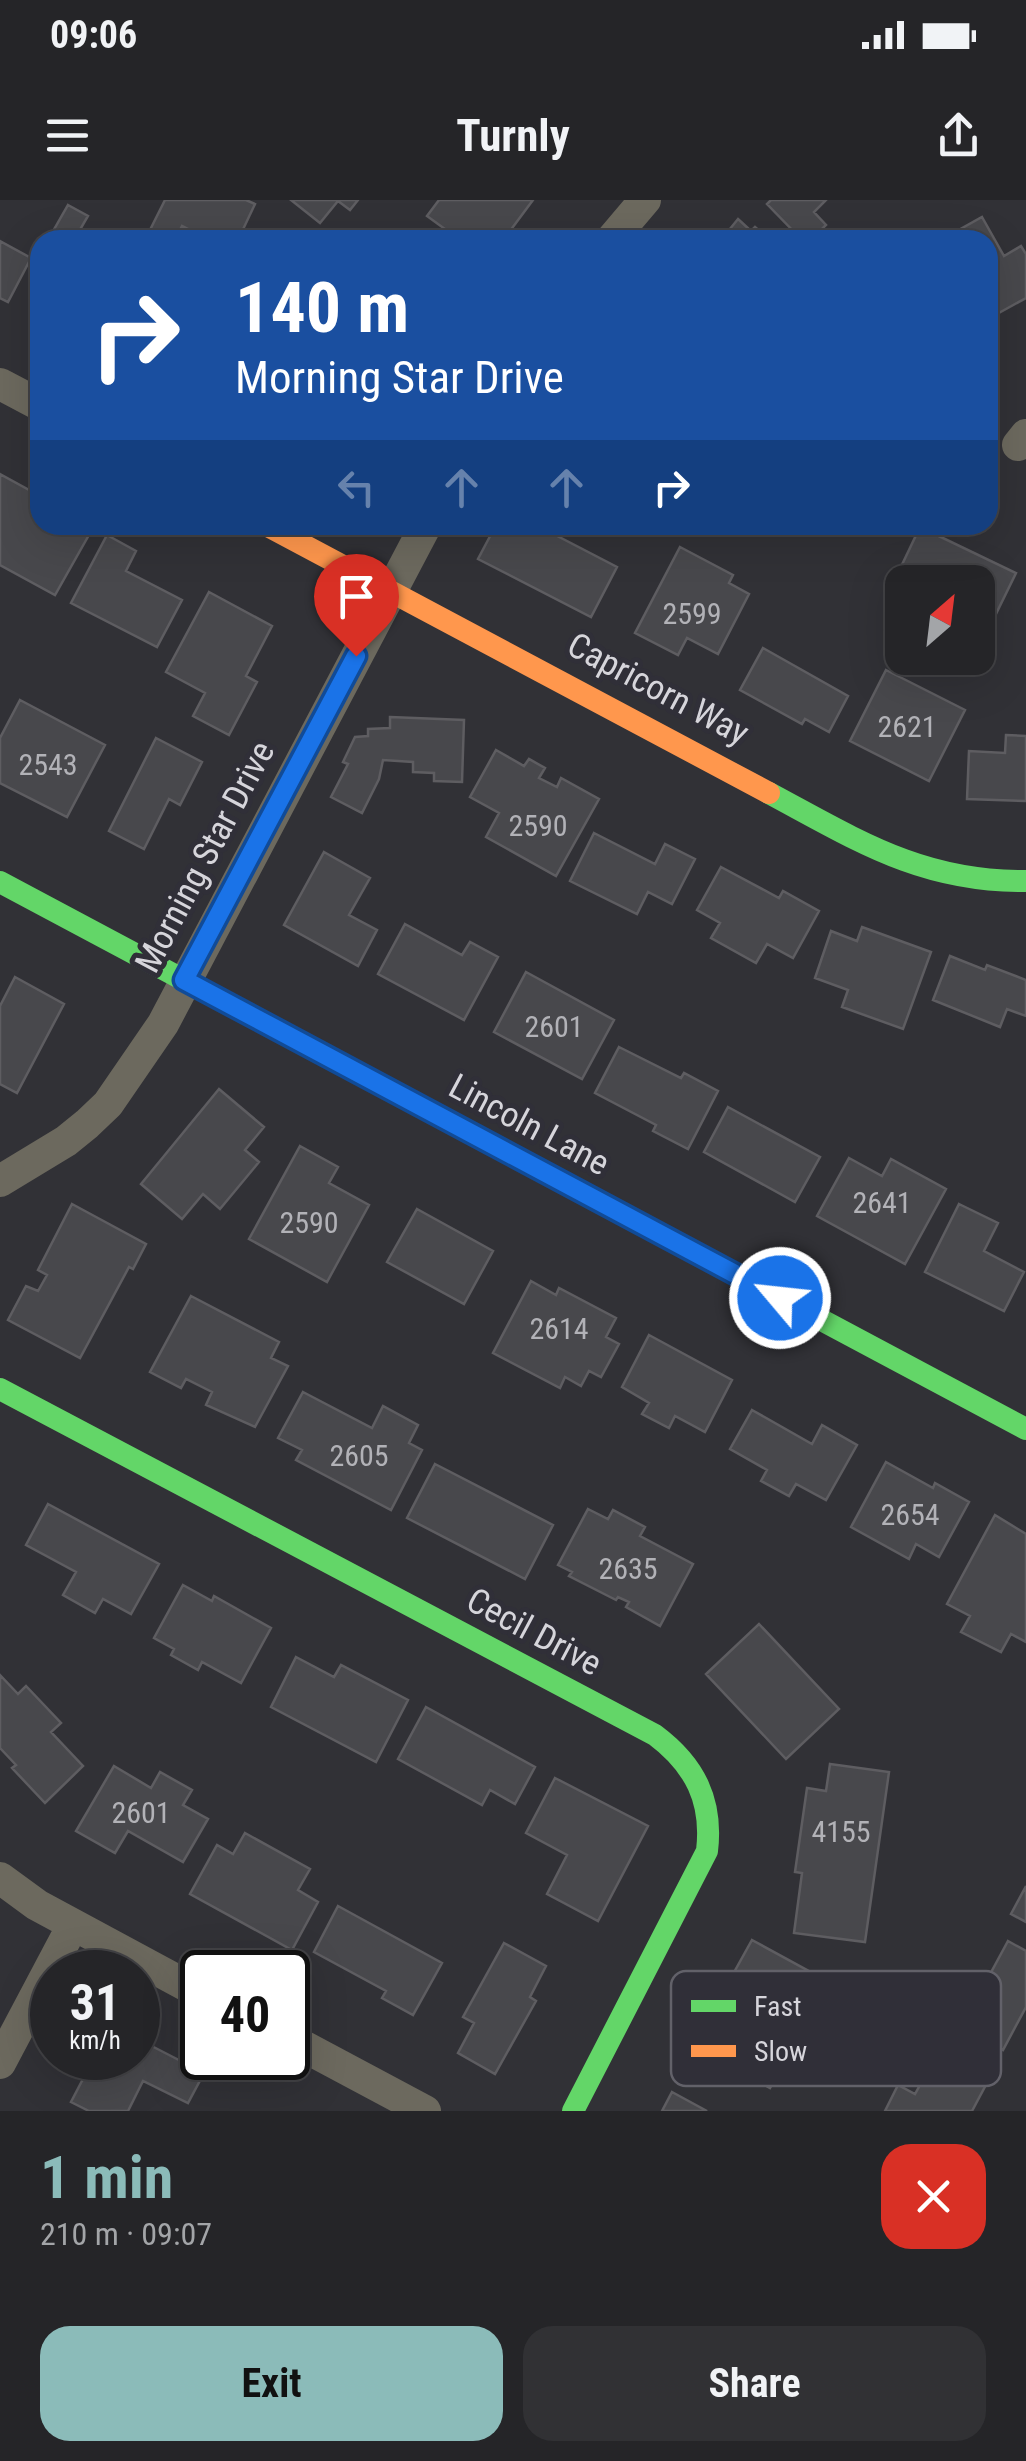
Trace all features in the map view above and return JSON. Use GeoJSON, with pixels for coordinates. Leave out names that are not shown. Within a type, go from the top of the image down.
{"type":"FeatureCollection","features":[{"type":"Feature","properties":{"kind":"street"},"geometry":{"type":"LineString","coordinates":[[619,230],[644,200]]}},
{"type":"Feature","properties":{"kind":"street"},"geometry":{"type":"LineString","coordinates":[[0,384],[30,400]]}},
{"type":"Feature","properties":{"kind":"street","name":"Capricorn Way"},"geometry":{"type":"LineString","coordinates":[[285,535],[888,856],[952,876],[1026,881]]}},
{"type":"Feature","properties":{"kind":"street","name":"Morning Star Drive"},"geometry":{"type":"LineString","coordinates":[[0,1181],[66,1141],[108,1104],[164,1024],[421,535]]}},
{"type":"Feature","properties":{"kind":"street","name":"Lincoln Lane"},"geometry":{"type":"LineString","coordinates":[[0,882],[1026,1429]]}},
{"type":"Feature","properties":{"kind":"street","name":"Cecil Drive"},"geometry":{"type":"LineString","coordinates":[[0,1389],[655,1735],[682,1757],[708,1802],[708,1851],[573,2111]]}},
{"type":"Feature","properties":{"kind":"street"},"geometry":{"type":"LineString","coordinates":[[0,1878],[37,1905],[180,1982]]}},
{"type":"Feature","properties":{"kind":"street"},"geometry":{"type":"LineString","coordinates":[[0,2063],[72,1925]]}},
{"type":"Feature","properties":{"kind":"street"},"geometry":{"type":"LineString","coordinates":[[310,2050],[425,2111]]}},
{"type":"Feature","properties":{"kind":"building"},"geometry":{"type":"Polygon","coordinates":[[[165,200],[246,200],[255,204],[243,230],[151,228],[165,200]]]}},
{"type":"Feature","properties":{"kind":"building"},"geometry":{"type":"Polygon","coordinates":[[[291,200],[358,200],[350,210],[338,201],[320,223],[291,200]]]}},
{"type":"Feature","properties":{"kind":"building"},"geometry":{"type":"Polygon","coordinates":[[[439,200],[533,200],[511,230],[446,230],[427,216],[439,200]]]}},
{"type":"Feature","properties":{"kind":"building"},"geometry":{"type":"Polygon","coordinates":[[[771,200],[826,200],[814,212],[826,225],[821,230],[792,230],[767,204],[771,200]]]}},
{"type":"Feature","properties":{"kind":"building"},"geometry":{"type":"Polygon","coordinates":[[[68,205],[88,216],[80,230],[54,230],[68,205]]]}},
{"type":"Feature","properties":{"kind":"building"},"geometry":{"type":"Polygon","coordinates":[[[982,217],[989,230],[959,230],[982,217]]]}},
{"type":"Feature","properties":{"kind":"building"},"geometry":{"type":"Polygon","coordinates":[[[738,219],[750,230],[729,230],[738,219]]]}},
{"type":"Feature","properties":{"kind":"building"},"geometry":{"type":"Polygon","coordinates":[[[0,241],[30,260],[8,302],[0,298],[0,241]]]}},
{"type":"Feature","properties":{"kind":"building"},"geometry":{"type":"Polygon","coordinates":[[[998,245],[1004,256],[1021,246],[1026,254],[1026,298],[998,313],[998,245]]]}},
{"type":"Feature","properties":{"kind":"building"},"geometry":{"type":"Polygon","coordinates":[[[0,474],[30,490],[30,535],[89,535],[55,595],[0,565],[0,474]]]}},
{"type":"Feature","properties":{"kind":"building"},"geometry":{"type":"Polygon","coordinates":[[[107,535],[136,551],[126,571],[182,600],[157,647],[71,603],[107,535]]]}},
{"type":"Feature","properties":{"kind":"building"},"geometry":{"type":"Polygon","coordinates":[[[491,535],[555,535],[617,567],[591,617],[478,559],[491,535]]]}},
{"type":"Feature","properties":{"kind":"building"},"geometry":{"type":"Polygon","coordinates":[[[916,535],[937,535],[1016,573],[995,616],[995,565],[902,565],[916,535]]]}},
{"type":"Feature","properties":{"kind":"building"},"geometry":{"type":"Polygon","coordinates":[[[680,547],[733,575],[729,583],[749,594],[718,654],[687,638],[678,655],[635,633],[680,547]]]}},
{"type":"Feature","properties":{"kind":"building"},"geometry":{"type":"Polygon","coordinates":[[[209,592],[272,626],[246,676],[257,682],[229,735],[193,716],[205,693],[166,672],[209,592]]]}},
{"type":"Feature","properties":{"kind":"building"},"geometry":{"type":"Polygon","coordinates":[[[763,648],[848,696],[829,732],[805,719],[802,724],[740,690],[763,648]]]}},
{"type":"Feature","properties":{"kind":"building"},"geometry":{"type":"Polygon","coordinates":[[[885,672],[965,710],[929,781],[850,741],[885,672]]]}},
{"type":"Feature","properties":{"kind":"building"},"geometry":{"type":"Polygon","coordinates":[[[20,700],[105,745],[67,817],[0,783],[0,738],[20,700]]]}},
{"type":"Feature","properties":{"kind":"building"},"geometry":{"type":"Polygon","coordinates":[[[390,717],[464,720],[462,782],[434,781],[434,773],[413,772],[413,762],[383,760],[379,779],[362,813],[331,797],[348,764],[343,762],[355,737],[368,736],[368,729],[390,728],[390,717]]]}},
{"type":"Feature","properties":{"kind":"building"},"geometry":{"type":"Polygon","coordinates":[[[1006,735],[1026,736],[1026,801],[967,799],[969,751],[1005,753],[1006,735]]]}},
{"type":"Feature","properties":{"kind":"building"},"geometry":{"type":"Polygon","coordinates":[[[156,738],[202,762],[180,805],[169,799],[144,849],[109,831],[156,738]]]}},
{"type":"Feature","properties":{"kind":"building"},"geometry":{"type":"Polygon","coordinates":[[[496,750],[524,766],[529,759],[545,768],[539,778],[557,787],[561,778],[599,799],[556,876],[486,837],[499,813],[470,797],[496,750]]]}},
{"type":"Feature","properties":{"kind":"building"},"geometry":{"type":"Polygon","coordinates":[[[594,833],[655,864],[665,844],[695,859],[672,904],[648,892],[637,914],[570,881],[594,833]]]}},
{"type":"Feature","properties":{"kind":"building"},"geometry":{"type":"Polygon","coordinates":[[[324,852],[370,878],[349,915],[377,930],[358,966],[284,925],[324,852]]]}},
{"type":"Feature","properties":{"kind":"building"},"geometry":{"type":"Polygon","coordinates":[[[721,867],[779,898],[783,891],[819,911],[793,958],[767,944],[756,963],[711,938],[720,923],[697,910],[721,867]]]}},
{"type":"Feature","properties":{"kind":"building"},"geometry":{"type":"Polygon","coordinates":[[[405,924],[462,955],[470,942],[498,957],[464,1020],[378,974],[405,924]]]}},
{"type":"Feature","properties":{"kind":"building"},"geometry":{"type":"Polygon","coordinates":[[[862,927],[931,952],[903,1029],[842,1007],[848,990],[815,978],[831,931],[857,941],[862,927]]]}},
{"type":"Feature","properties":{"kind":"building"},"geometry":{"type":"Polygon","coordinates":[[[950,956],[1026,980],[1026,1016],[1007,1009],[1000,1027],[933,1000],[950,956]]]}},
{"type":"Feature","properties":{"kind":"building"},"geometry":{"type":"Polygon","coordinates":[[[526,972],[614,1020],[582,1079],[494,1032],[526,972]]]}},
{"type":"Feature","properties":{"kind":"building"},"geometry":{"type":"Polygon","coordinates":[[[15,977],[64,1004],[17,1093],[0,1084],[0,1006],[15,977]]]}},
{"type":"Feature","properties":{"kind":"building"},"geometry":{"type":"Polygon","coordinates":[[[619,1047],[681,1078],[684,1073],[718,1091],[688,1149],[653,1131],[656,1125],[595,1093],[619,1047]]]}},
{"type":"Feature","properties":{"kind":"building"},"geometry":{"type":"Polygon","coordinates":[[[219,1089],[264,1127],[245,1150],[259,1162],[220,1209],[203,1194],[182,1219],[141,1184],[219,1089]]]}},
{"type":"Feature","properties":{"kind":"building"},"geometry":{"type":"Polygon","coordinates":[[[728,1107],[820,1157],[795,1202],[704,1152],[728,1107]]]}},
{"type":"Feature","properties":{"kind":"building"},"geometry":{"type":"Polygon","coordinates":[[[300,1146],[338,1167],[329,1183],[369,1205],[327,1282],[249,1239],[300,1146]]]}},
{"type":"Feature","properties":{"kind":"building"},"geometry":{"type":"Polygon","coordinates":[[[849,1158],[882,1176],[891,1159],[946,1189],[905,1264],[817,1216],[849,1158]]]}},
{"type":"Feature","properties":{"kind":"building"},"geometry":{"type":"Polygon","coordinates":[[[72,1204],[146,1244],[133,1269],[129,1267],[80,1358],[8,1320],[26,1286],[38,1291],[47,1275],[38,1270],[72,1204]]]}},
{"type":"Feature","properties":{"kind":"building"},"geometry":{"type":"Polygon","coordinates":[[[959,1204],[998,1223],[984,1251],[1024,1272],[1004,1311],[925,1272],[959,1204]]]}},
{"type":"Feature","properties":{"kind":"building"},"geometry":{"type":"Polygon","coordinates":[[[417,1209],[493,1251],[464,1304],[387,1262],[417,1209]]]}},
{"type":"Feature","properties":{"kind":"building"},"geometry":{"type":"Polygon","coordinates":[[[531,1281],[556,1295],[559,1288],[616,1318],[606,1337],[619,1344],[601,1377],[589,1371],[581,1386],[565,1377],[560,1388],[493,1353],[531,1281]]]}},
{"type":"Feature","properties":{"kind":"building"},"geometry":{"type":"Polygon","coordinates":[[[191,1296],[279,1342],[271,1358],[288,1366],[255,1427],[206,1405],[212,1392],[186,1379],[181,1388],[150,1372],[191,1296]]]}},
{"type":"Feature","properties":{"kind":"building"},"geometry":{"type":"Polygon","coordinates":[[[649,1335],[732,1380],[705,1432],[675,1416],[669,1428],[642,1414],[649,1403],[622,1387],[649,1335]]]}},
{"type":"Feature","properties":{"kind":"building"},"geometry":{"type":"Polygon","coordinates":[[[303,1392],[372,1428],[383,1406],[418,1425],[409,1443],[422,1450],[391,1510],[296,1460],[302,1450],[278,1438],[303,1392]]]}},
{"type":"Feature","properties":{"kind":"building"},"geometry":{"type":"Polygon","coordinates":[[[752,1410],[812,1444],[822,1425],[857,1445],[826,1500],[796,1484],[789,1496],[761,1481],[767,1470],[730,1449],[752,1410]]]}},
{"type":"Feature","properties":{"kind":"building"},"geometry":{"type":"Polygon","coordinates":[[[886,1462],[933,1488],[935,1483],[969,1502],[939,1557],[916,1544],[909,1559],[851,1527],[886,1462]]]}},
{"type":"Feature","properties":{"kind":"building"},"geometry":{"type":"Polygon","coordinates":[[[435,1464],[553,1525],[525,1579],[407,1518],[435,1464]]]}},
{"type":"Feature","properties":{"kind":"building"},"geometry":{"type":"Polygon","coordinates":[[[48,1504],[159,1564],[131,1614],[103,1599],[95,1613],[63,1595],[76,1572],[26,1545],[48,1504]]]}},
{"type":"Feature","properties":{"kind":"building"},"geometry":{"type":"Polygon","coordinates":[[[588,1509],[608,1519],[613,1510],[645,1527],[640,1536],[693,1564],[660,1626],[626,1607],[629,1602],[618,1597],[616,1600],[569,1576],[572,1572],[558,1565],[588,1509]]]}},
{"type":"Feature","properties":{"kind":"building"},"geometry":{"type":"Polygon","coordinates":[[[995,1515],[1026,1534],[1026,1642],[1011,1634],[1001,1652],[961,1632],[970,1616],[947,1604],[995,1515]]]}},
{"type":"Feature","properties":{"kind":"building"},"geometry":{"type":"Polygon","coordinates":[[[183,1585],[212,1601],[214,1596],[271,1628],[241,1683],[202,1662],[198,1670],[171,1655],[174,1649],[154,1638],[183,1585]]]}},
{"type":"Feature","properties":{"kind":"building"},"geometry":{"type":"Polygon","coordinates":[[[759,1624],[839,1709],[786,1759],[706,1674],[759,1624]]]}},
{"type":"Feature","properties":{"kind":"building"},"geometry":{"type":"Polygon","coordinates":[[[296,1657],[334,1677],[341,1665],[408,1700],[376,1762],[271,1707],[296,1657]]]}},
{"type":"Feature","properties":{"kind":"building"},"geometry":{"type":"Polygon","coordinates":[[[0,1675],[18,1694],[26,1686],[61,1723],[51,1732],[83,1766],[45,1803],[12,1768],[16,1765],[0,1748],[0,1675]]]}},
{"type":"Feature","properties":{"kind":"building"},"geometry":{"type":"Polygon","coordinates":[[[426,1707],[535,1767],[515,1804],[490,1790],[482,1805],[398,1759],[426,1707]]]}},
{"type":"Feature","properties":{"kind":"building"},"geometry":{"type":"Polygon","coordinates":[[[830,1764],[889,1772],[865,1942],[794,1933],[802,1873],[795,1872],[807,1788],[826,1791],[830,1764]]]}},
{"type":"Feature","properties":{"kind":"building"},"geometry":{"type":"Polygon","coordinates":[[[114,1766],[151,1788],[160,1772],[192,1790],[183,1805],[208,1819],[183,1862],[128,1831],[115,1853],[76,1831],[114,1766]]]}},
{"type":"Feature","properties":{"kind":"building"},"geometry":{"type":"Polygon","coordinates":[[[555,1778],[648,1826],[598,1921],[547,1894],[567,1855],[526,1833],[555,1778]]]}},
{"type":"Feature","properties":{"kind":"building"},"geometry":{"type":"Polygon","coordinates":[[[245,1833],[310,1869],[298,1890],[318,1902],[292,1950],[190,1894],[217,1845],[233,1854],[245,1833]]]}},
{"type":"Feature","properties":{"kind":"building"},"geometry":{"type":"Polygon","coordinates":[[[1026,1886],[1026,1922],[1011,1914],[1026,1886]]]}},
{"type":"Feature","properties":{"kind":"building"},"geometry":{"type":"Polygon","coordinates":[[[338,1906],[442,1963],[413,2015],[382,1998],[386,1991],[314,1952],[338,1906]]]}},
{"type":"Feature","properties":{"kind":"building"},"geometry":{"type":"Polygon","coordinates":[[[752,1940],[809,1971],[735,1971],[752,1940]]]}},
{"type":"Feature","properties":{"kind":"building"},"geometry":{"type":"Polygon","coordinates":[[[1008,1941],[1026,1951],[1026,2007],[1003,2050],[1001,1971],[992,1971],[1008,1941]]]}},
{"type":"Feature","properties":{"kind":"building"},"geometry":{"type":"Polygon","coordinates":[[[504,1943],[546,1966],[530,1997],[536,2001],[495,2074],[458,2053],[474,2023],[463,2017],[504,1943]]]}},
{"type":"Feature","properties":{"kind":"building"},"geometry":{"type":"Polygon","coordinates":[[[160,2050],[180,2061],[180,2080],[200,2080],[188,2103],[143,2081],[128,2111],[89,2111],[71,2102],[82,2080],[160,2080],[160,2050]]]}},
{"type":"Feature","properties":{"kind":"building"},"geometry":{"type":"Polygon","coordinates":[[[898,2086],[915,2094],[919,2086],[985,2086],[972,2111],[885,2111],[898,2086]]]}},
{"type":"Feature","properties":{"kind":"building"},"geometry":{"type":"Polygon","coordinates":[[[672,2092],[707,2111],[662,2111],[672,2092]]]}},
{"type":"Feature","properties":{"kind":"traffic: fast"},"geometry":{"type":"LineString","coordinates":[[769,793],[861,842],[922,866],[988,879],[1026,881]]}},
{"type":"Feature","properties":{"kind":"traffic: fast"},"geometry":{"type":"LineString","coordinates":[[0,882],[1026,1429]]}},
{"type":"Feature","properties":{"kind":"traffic: fast"},"geometry":{"type":"LineString","coordinates":[[0,1389],[655,1735],[681,1759],[704,1800],[707,1851],[573,2111]]}},
{"type":"Feature","properties":{"kind":"traffic: slow"},"geometry":{"type":"LineString","coordinates":[[285,535],[769,793]]}},
{"type":"Feature","properties":{"kind":"route"},"geometry":{"type":"LineString","coordinates":[[356,656],[184,980],[780,1298]]}}]}
